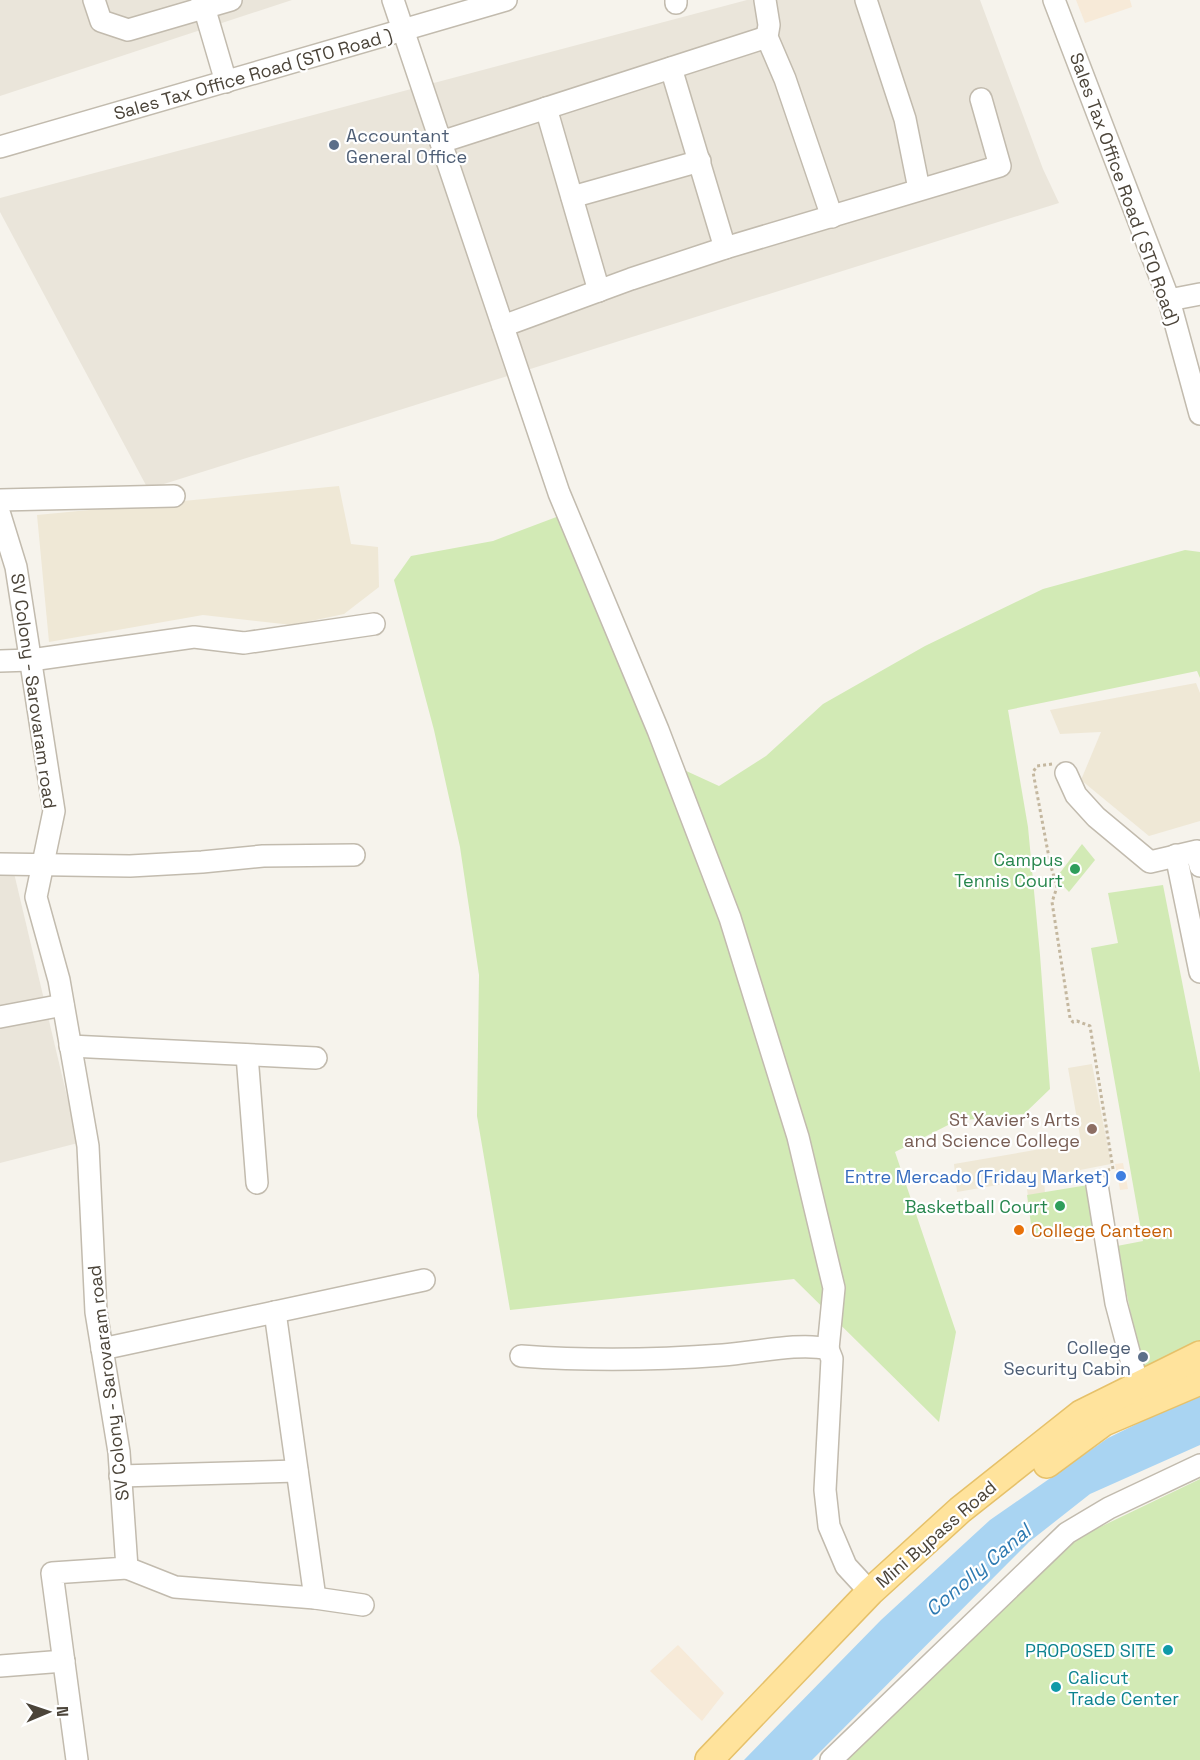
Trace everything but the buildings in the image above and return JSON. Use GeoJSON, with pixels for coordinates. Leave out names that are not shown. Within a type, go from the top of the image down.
{"type":"FeatureCollection","features":[{"type":"Feature","properties":{"kind":"main road","name":"Mini Bypass Road"},"geometry":{"type":"LineString","coordinates":[[709,1760],[870,1592],[960,1510],[1081,1414],[1200,1355]]}},
{"type":"Feature","properties":{"kind":"main road","name":"Mini Bypass Road"},"geometry":{"type":"LineString","coordinates":[[721,1760],[871,1612],[984,1510],[1104,1422],[1200,1381]]}},
{"type":"Feature","properties":{"kind":"street"},"geometry":{"type":"LineString","coordinates":[[93,0],[101,21],[128,30],[203,4],[231,0]]}},
{"type":"Feature","properties":{"kind":"street"},"geometry":{"type":"LineString","coordinates":[[393,0],[559,494],[658,730],[730,918],[798,1137],[834,1288],[828,1349],[832,1359],[825,1490],[829,1526],[846,1566],[870,1592]]}},
{"type":"Feature","properties":{"kind":"street","name":"Sales Tax Office Road (STO Road )"},"geometry":{"type":"LineString","coordinates":[[0,147],[504,0]]}},
{"type":"Feature","properties":{"kind":"street"},"geometry":{"type":"LineString","coordinates":[[765,0],[769,25],[767,37],[785,79],[832,217]]}},
{"type":"Feature","properties":{"kind":"street"},"geometry":{"type":"LineString","coordinates":[[866,0],[905,118],[919,189]]}},
{"type":"Feature","properties":{"kind":"street","name":"Sales Tax Office Road ( STO Road)"},"geometry":{"type":"LineString","coordinates":[[1054,0],[1169,300],[1200,414]]}},
{"type":"Feature","properties":{"kind":"street"},"geometry":{"type":"LineString","coordinates":[[203,4],[226,82]]}},
{"type":"Feature","properties":{"kind":"street"},"geometry":{"type":"LineString","coordinates":[[441,142],[767,37]]}},
{"type":"Feature","properties":{"kind":"street"},"geometry":{"type":"LineString","coordinates":[[671,68],[725,248]]}},
{"type":"Feature","properties":{"kind":"street"},"geometry":{"type":"LineString","coordinates":[[503,326],[725,248],[1000,166],[981,99]]}},
{"type":"Feature","properties":{"kind":"street"},"geometry":{"type":"LineString","coordinates":[[546,108],[599,291]]}},
{"type":"Feature","properties":{"kind":"street"},"geometry":{"type":"LineString","coordinates":[[572,197],[700,161]]}},
{"type":"Feature","properties":{"kind":"street"},"geometry":{"type":"LineString","coordinates":[[1169,300],[1200,294]]}},
{"type":"Feature","properties":{"kind":"street"},"geometry":{"type":"LineString","coordinates":[[0,500],[174,496]]}},
{"type":"Feature","properties":{"kind":"street","name":"SV Colony - Sarovaram road"},"geometry":{"type":"LineString","coordinates":[[0,515],[5,545],[16,567],[54,811],[36,897],[59,980],[88,1146],[96,1312],[119,1452],[127,1568]]}},
{"type":"Feature","properties":{"kind":"street"},"geometry":{"type":"LineString","coordinates":[[0,662],[31,660],[194,637],[244,643],[374,624]]}},
{"type":"Feature","properties":{"kind":"street"},"geometry":{"type":"LineString","coordinates":[[1061,768],[1076,795],[1096,817],[1150,862],[1197,851],[1200,866]]}},
{"type":"Feature","properties":{"kind":"street"},"geometry":{"type":"LineString","coordinates":[[0,864],[130,866],[263,856],[354,855]]}},
{"type":"Feature","properties":{"kind":"street"},"geometry":{"type":"LineString","coordinates":[[1176,855],[1200,972]]}},
{"type":"Feature","properties":{"kind":"street"},"geometry":{"type":"LineString","coordinates":[[0,1017],[63,1005]]}},
{"type":"Feature","properties":{"kind":"street"},"geometry":{"type":"LineString","coordinates":[[70,1046],[316,1058]]}},
{"type":"Feature","properties":{"kind":"street"},"geometry":{"type":"LineString","coordinates":[[247,1055],[257,1183]]}},
{"type":"Feature","properties":{"kind":"street"},"geometry":{"type":"LineString","coordinates":[[1098,1176],[1116,1303],[1138,1386]]}},
{"type":"Feature","properties":{"kind":"street"},"geometry":{"type":"LineString","coordinates":[[102,1349],[424,1280]]}},
{"type":"Feature","properties":{"kind":"street"},"geometry":{"type":"LineString","coordinates":[[274,1312],[315,1598]]}},
{"type":"Feature","properties":{"kind":"street"},"geometry":{"type":"LineString","coordinates":[[521,1356],[644,1360],[808,1347],[828,1349]]}},
{"type":"Feature","properties":{"kind":"street"},"geometry":{"type":"LineString","coordinates":[[831,1760],[1067,1533],[1109,1508],[1200,1466]]}},
{"type":"Feature","properties":{"kind":"street"},"geometry":{"type":"LineString","coordinates":[[120,1476],[297,1471]]}},
{"type":"Feature","properties":{"kind":"street"},"geometry":{"type":"LineString","coordinates":[[77,1760],[52,1573],[127,1568],[175,1587],[315,1598],[363,1605]]}},
{"type":"Feature","properties":{"kind":"street"},"geometry":{"type":"LineString","coordinates":[[0,1666],[63,1661]]}},
{"type":"Feature","properties":{"kind":"path"},"geometry":{"type":"LineString","coordinates":[[1047,1180],[1098,1176],[1113,1169],[1090,1026],[1073,1022],[1070,1018],[1052,902],[1057,887],[1050,863],[1033,772],[1037,766],[1061,768]]}},
{"type":"Feature","properties":{"kind":"shaded area"},"geometry":{"type":"Polygon","coordinates":[[[0,0],[292,0],[0,96],[0,0]]]}},
{"type":"Feature","properties":{"kind":"shaded area"},"geometry":{"type":"Polygon","coordinates":[[[747,0],[980,0],[1043,169],[1059,203],[148,489],[0,212],[0,198],[747,0]]]}},
{"type":"Feature","properties":{"kind":"shaded area"},"geometry":{"type":"Polygon","coordinates":[[[1076,0],[1130,0],[1132,7],[1085,23],[1076,0]]]}},
{"type":"Feature","properties":{"kind":"shaded area"},"geometry":{"type":"Polygon","coordinates":[[[339,486],[351,544],[378,547],[379,587],[344,614],[292,625],[203,615],[49,642],[37,515],[339,486]]]}},
{"type":"Feature","properties":{"kind":"shaded area"},"geometry":{"type":"Polygon","coordinates":[[[1196,683],[1200,693],[1200,821],[1149,836],[1081,780],[1101,732],[1060,734],[1050,710],[1196,683]]]}},
{"type":"Feature","properties":{"kind":"shaded area"},"geometry":{"type":"Polygon","coordinates":[[[0,873],[14,873],[78,1143],[0,1163],[0,873]]]}},
{"type":"Feature","properties":{"kind":"shaded area","name":"St Xavier's Arts and Science College"},"geometry":{"type":"Polygon","coordinates":[[[1092,1064],[1111,1164],[1044,1177],[1045,1194],[1028,1197],[1026,1180],[957,1192],[954,1164],[1081,1142],[1068,1068],[1092,1064]]]}},
{"type":"Feature","properties":{"kind":"shaded area","name":"Entre Mercado (Friday Market)"},"geometry":{"type":"Polygon","coordinates":[[[1123,1163],[1128,1189],[1120,1190],[1115,1164],[1123,1163]]]}},
{"type":"Feature","properties":{"kind":"shaded area"},"geometry":{"type":"Polygon","coordinates":[[[678,1645],[724,1693],[702,1721],[650,1671],[678,1645]]]}},
{"type":"Feature","properties":{"kind":"green space"},"geometry":{"type":"Polygon","coordinates":[[[567,513],[671,764],[719,786],[766,756],[823,704],[925,646],[1043,589],[1185,550],[1200,552],[1200,678],[1197,671],[1008,710],[1028,827],[1050,1089],[1024,1114],[956,1121],[895,1152],[956,1332],[939,1422],[794,1279],[510,1310],[477,1116],[479,975],[460,847],[434,730],[394,580],[411,556],[493,541],[567,513]]]}},
{"type":"Feature","properties":{"kind":"green space","name":"Campus Tennis Court"},"geometry":{"type":"Polygon","coordinates":[[[1082,844],[1095,860],[1069,892],[1056,878],[1082,844]]]}},
{"type":"Feature","properties":{"kind":"green space"},"geometry":{"type":"Polygon","coordinates":[[[1163,885],[1200,1073],[1200,1344],[1142,1369],[1117,1246],[1143,1241],[1091,948],[1118,943],[1108,893],[1163,885]]]}},
{"type":"Feature","properties":{"kind":"green space","name":"Basketball Court"},"geometry":{"type":"Polygon","coordinates":[[[1088,1185],[1093,1228],[1033,1239],[1027,1195],[1088,1185]]]}},
{"type":"Feature","properties":{"kind":"green space"},"geometry":{"type":"Polygon","coordinates":[[[1200,1479],[1200,1760],[845,1760],[1073,1540],[1200,1479]]]}},
{"type":"Feature","properties":{"kind":"water","name":"Conolly Canal"},"geometry":{"type":"Polygon","coordinates":[[[1200,1393],[1200,1445],[1090,1494],[1029,1542],[812,1760],[744,1760],[881,1620],[990,1520],[1108,1438],[1200,1393]]]}},
{"type":"Feature","properties":{"kind":"place","name":"Accountant General Office"},"geometry":{"type":"Point","coordinates":[334,145]}},
{"type":"Feature","properties":{"kind":"place","name":"Campus Tennis Court"},"geometry":{"type":"Point","coordinates":[1075,869]}},
{"type":"Feature","properties":{"kind":"place","name":"St Xavier's Arts and Science College"},"geometry":{"type":"Point","coordinates":[1092,1129]}},
{"type":"Feature","properties":{"kind":"place","name":"Entre Mercado (Friday Market)"},"geometry":{"type":"Point","coordinates":[1121,1176]}},
{"type":"Feature","properties":{"kind":"place","name":"Basketball Court"},"geometry":{"type":"Point","coordinates":[1060,1206]}},
{"type":"Feature","properties":{"kind":"place","name":"College Canteen"},"geometry":{"type":"Point","coordinates":[1019,1230]}},
{"type":"Feature","properties":{"kind":"place","name":"College Security Cabin"},"geometry":{"type":"Point","coordinates":[1143,1357]}},
{"type":"Feature","properties":{"kind":"place","name":"PROPOSED SITE"},"geometry":{"type":"Point","coordinates":[1168,1650]}},
{"type":"Feature","properties":{"kind":"place","name":"Calicut Trade Center"},"geometry":{"type":"Point","coordinates":[1056,1687]}}]}
